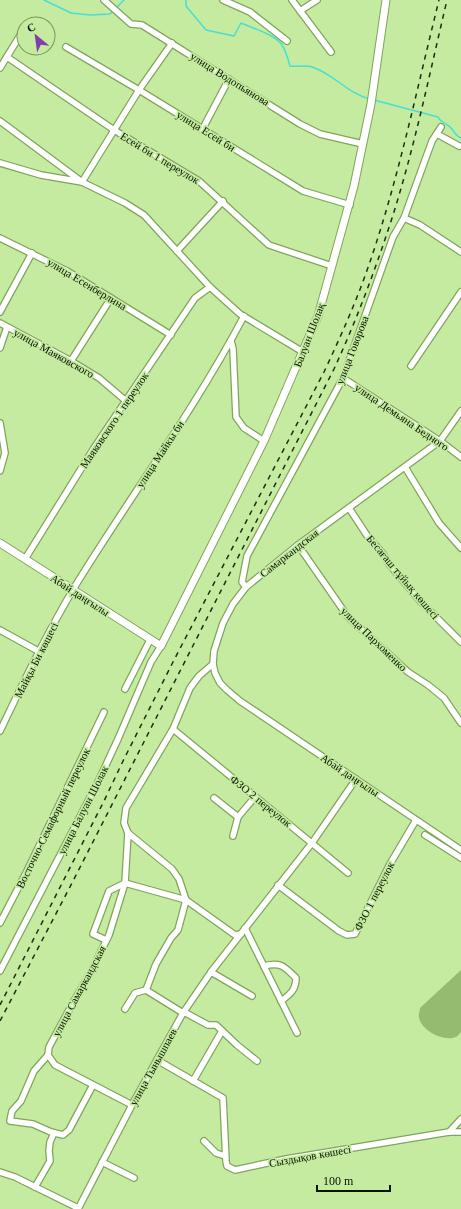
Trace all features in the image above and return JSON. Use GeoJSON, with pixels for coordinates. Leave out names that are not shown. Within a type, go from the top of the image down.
{"type":"FeatureCollection","features":[{"type":"Feature","properties":{"kind":"main road","name":"Балуан Шолақ"},"geometry":{"type":"LineString","coordinates":[[160,646],[264,441],[318,316],[350,205],[377,69],[386,0]]}},
{"type":"Feature","properties":{"kind":"main road","name":"Абай даңғылы"},"geometry":{"type":"LineString","coordinates":[[0,543],[160,646]]}},
{"type":"Feature","properties":{"kind":"street","name":"улица Водопьянова"},"geometry":{"type":"LineString","coordinates":[[104,0],[131,24],[142,25],[300,124],[320,134],[363,144]]}},
{"type":"Feature","properties":{"kind":"street"},"geometry":{"type":"LineString","coordinates":[[223,0],[250,12],[286,41]]}},
{"type":"Feature","properties":{"kind":"street"},"geometry":{"type":"LineString","coordinates":[[292,0],[331,52]]}},
{"type":"Feature","properties":{"kind":"street"},"geometry":{"type":"LineString","coordinates":[[300,11],[317,0]]}},
{"type":"Feature","properties":{"kind":"street"},"geometry":{"type":"LineString","coordinates":[[0,68],[16,42]]}},
{"type":"Feature","properties":{"kind":"street"},"geometry":{"type":"LineString","coordinates":[[82,182],[139,90],[172,43]]}},
{"type":"Feature","properties":{"kind":"street","name":"улица Есей би"},"geometry":{"type":"LineString","coordinates":[[66,47],[303,191],[350,205]]}},
{"type":"Feature","properties":{"kind":"street","name":"Есей би 1 переулок"},"geometry":{"type":"LineString","coordinates":[[7,57],[114,130],[199,180],[269,245],[332,266]]}},
{"type":"Feature","properties":{"kind":"street"},"geometry":{"type":"LineString","coordinates":[[202,130],[229,79]]}},
{"type":"Feature","properties":{"kind":"street"},"geometry":{"type":"LineString","coordinates":[[0,121],[82,182],[125,203],[144,215],[210,287],[244,316],[303,352]]}},
{"type":"Feature","properties":{"kind":"street","name":"улица Говорова"},"geometry":{"type":"LineString","coordinates":[[246,587],[242,582],[246,556],[343,378],[393,237],[404,218],[432,141],[441,127]]}},
{"type":"Feature","properties":{"kind":"street"},"geometry":{"type":"LineString","coordinates":[[437,134],[459,146]]}},
{"type":"Feature","properties":{"kind":"street"},"geometry":{"type":"LineString","coordinates":[[0,163],[41,175],[82,182]]}},
{"type":"Feature","properties":{"kind":"street"},"geometry":{"type":"LineString","coordinates":[[177,251],[223,201]]}},
{"type":"Feature","properties":{"kind":"street"},"geometry":{"type":"LineString","coordinates":[[404,218],[420,225],[461,252]]}},
{"type":"Feature","properties":{"kind":"street","name":"улица Есенберлина"},"geometry":{"type":"LineString","coordinates":[[0,238],[67,271],[171,336]]}},
{"type":"Feature","properties":{"kind":"street"},"geometry":{"type":"LineString","coordinates":[[0,312],[32,253]]}},
{"type":"Feature","properties":{"kind":"street","name":"Маяковского 1 переулок"},"geometry":{"type":"LineString","coordinates":[[25,559],[94,448],[171,336],[195,298],[210,287]]}},
{"type":"Feature","properties":{"kind":"street"},"geometry":{"type":"LineString","coordinates":[[411,366],[461,292]]}},
{"type":"Feature","properties":{"kind":"street"},"geometry":{"type":"LineString","coordinates":[[71,361],[111,298]]}},
{"type":"Feature","properties":{"kind":"street","name":"улица Майкы би"},"geometry":{"type":"LineString","coordinates":[[73,590],[167,444],[231,341],[244,316]]}},
{"type":"Feature","properties":{"kind":"street","name":"улица Маяковского"},"geometry":{"type":"LineString","coordinates":[[0,323],[71,361],[99,378],[126,401]]}},
{"type":"Feature","properties":{"kind":"street"},"geometry":{"type":"LineString","coordinates":[[0,348],[7,327]]}},
{"type":"Feature","properties":{"kind":"street"},"geometry":{"type":"LineString","coordinates":[[231,341],[233,349],[236,417],[244,428],[264,441]]}},
{"type":"Feature","properties":{"kind":"street","name":"улица Демьяна Бедного"},"geometry":{"type":"LineString","coordinates":[[343,378],[440,441],[461,457]]}},
{"type":"Feature","properties":{"kind":"street","name":"Самаркандская"},"geometry":{"type":"LineString","coordinates":[[240,701],[220,683],[215,674],[213,664],[214,651],[223,623],[233,604],[246,587],[298,545],[440,441],[461,411]]}},
{"type":"Feature","properties":{"kind":"street"},"geometry":{"type":"LineString","coordinates":[[0,422],[4,453],[0,471]]}},
{"type":"Feature","properties":{"kind":"street"},"geometry":{"type":"LineString","coordinates":[[404,467],[439,523],[461,548]]}},
{"type":"Feature","properties":{"kind":"street","name":"Бесағаш тұйық көшесі"},"geometry":{"type":"LineString","coordinates":[[349,508],[368,537],[384,554],[389,564],[416,596],[461,642]]}},
{"type":"Feature","properties":{"kind":"street","name":"улица Пархоменко"},"geometry":{"type":"LineString","coordinates":[[298,545],[348,617],[408,672],[444,698],[461,723]]}},
{"type":"Feature","properties":{"kind":"street","name":"Майқы Би көшесі"},"geometry":{"type":"LineString","coordinates":[[0,731],[38,651],[73,590]]}},
{"type":"Feature","properties":{"kind":"street"},"geometry":{"type":"LineString","coordinates":[[0,630],[38,651]]}},
{"type":"Feature","properties":{"kind":"street"},"geometry":{"type":"LineString","coordinates":[[125,688],[150,640]]}},
{"type":"Feature","properties":{"kind":"street","name":"улица Балуан Шолак"},"geometry":{"type":"LineString","coordinates":[[0,971],[99,780],[151,662],[160,646]]}},
{"type":"Feature","properties":{"kind":"street","name":"улица Самаркандская"},"geometry":{"type":"LineString","coordinates":[[54,1133],[33,1124],[10,1121],[12,1111],[20,1101],[34,1071],[48,1055],[49,1047],[91,972],[106,940],[125,882],[128,833],[124,823],[126,808],[173,729],[190,688],[199,676],[213,664]]}},
{"type":"Feature","properties":{"kind":"street","name":"Абай даңғылы"},"geometry":{"type":"LineString","coordinates":[[240,701],[461,850]]}},
{"type":"Feature","properties":{"kind":"street","name":"Восточно-Семафорный переулок"},"geometry":{"type":"LineString","coordinates":[[0,923],[27,871],[104,712]]}},
{"type":"Feature","properties":{"kind":"street","name":"ФЗО 2 переулок"},"geometry":{"type":"LineString","coordinates":[[173,729],[348,873]]}},
{"type":"Feature","properties":{"kind":"street"},"geometry":{"type":"LineString","coordinates":[[106,940],[93,934],[109,891],[125,882],[186,900],[235,935],[241,934],[312,843],[356,780]]}},
{"type":"Feature","properties":{"kind":"street"},"geometry":{"type":"LineString","coordinates":[[233,836],[238,818],[255,797]]}},
{"type":"Feature","properties":{"kind":"street"},"geometry":{"type":"LineString","coordinates":[[214,798],[238,818]]}},
{"type":"Feature","properties":{"kind":"street","name":"ФЗО 1 переулок"},"geometry":{"type":"LineString","coordinates":[[278,885],[339,931],[347,935],[355,934],[390,864],[416,820]]}},
{"type":"Feature","properties":{"kind":"street"},"geometry":{"type":"LineString","coordinates":[[128,833],[172,869],[179,879],[186,900],[178,930],[171,938],[156,964],[146,990]]}},
{"type":"Feature","properties":{"kind":"street"},"geometry":{"type":"LineString","coordinates":[[425,835],[461,858]]}},
{"type":"Feature","properties":{"kind":"street"},"geometry":{"type":"LineString","coordinates":[[245,928],[297,1033]]}},
{"type":"Feature","properties":{"kind":"street","name":"улица Тынышпаев"},"geometry":{"type":"LineString","coordinates":[[78,1209],[132,1105],[183,1012],[211,972],[241,934]]}},
{"type":"Feature","properties":{"kind":"street"},"geometry":{"type":"LineString","coordinates":[[264,966],[280,964],[296,978],[296,987],[289,995],[281,1000]]}},
{"type":"Feature","properties":{"kind":"street"},"geometry":{"type":"LineString","coordinates":[[211,972],[252,996]]}},
{"type":"Feature","properties":{"kind":"street"},"geometry":{"type":"LineString","coordinates":[[125,1009],[135,993],[146,990],[208,1025],[216,1025],[257,1061]]}},
{"type":"Feature","properties":{"kind":"street"},"geometry":{"type":"LineString","coordinates":[[193,1081],[222,1031]]}},
{"type":"Feature","properties":{"kind":"street"},"geometry":{"type":"LineString","coordinates":[[48,1055],[55,1065],[132,1105]]}},
{"type":"Feature","properties":{"kind":"street"},"geometry":{"type":"LineString","coordinates":[[157,1060],[223,1098],[225,1156],[216,1153],[204,1141]]}},
{"type":"Feature","properties":{"kind":"street"},"geometry":{"type":"LineString","coordinates":[[35,1187],[50,1161],[48,1151],[54,1133],[64,1135],[69,1130],[93,1085]]}},
{"type":"Feature","properties":{"kind":"street"},"geometry":{"type":"LineString","coordinates":[[449,1132],[461,1119]]}},
{"type":"Feature","properties":{"kind":"street","name":"Сыздықов көшесі"},"geometry":{"type":"LineString","coordinates":[[225,1156],[227,1166],[235,1170],[286,1159],[449,1132],[461,1132]]}},
{"type":"Feature","properties":{"kind":"street"},"geometry":{"type":"LineString","coordinates":[[102,1162],[134,1178]]}},
{"type":"Feature","properties":{"kind":"street"},"geometry":{"type":"LineString","coordinates":[[0,1172],[35,1187],[78,1209]]}},
{"type":"Feature","properties":{"kind":"green space"},"geometry":{"type":"Polygon","coordinates":[[[461,970],[461,1032],[457,1037],[440,1037],[429,1031],[421,1023],[419,1017],[420,1008],[461,970]]]}},
{"type":"Feature","properties":{"kind":"waterway"},"geometry":{"type":"LineString","coordinates":[[44,0],[71,13],[90,15],[110,14],[124,0]]}},
{"type":"Feature","properties":{"kind":"waterway"},"geometry":{"type":"LineString","coordinates":[[186,0],[186,6],[206,30],[234,36],[241,23],[279,41],[285,50],[290,66],[310,66],[320,70],[348,89],[370,99]]}},
{"type":"Feature","properties":{"kind":"waterway"},"geometry":{"type":"LineString","coordinates":[[374,100],[438,117],[451,128],[457,136],[461,138]]}},
{"type":"Feature","properties":{"kind":"railway"},"geometry":{"type":"LineString","coordinates":[[0,1005],[173,662],[324,372],[346,324],[365,276],[387,208],[439,0]]}},
{"type":"Feature","properties":{"kind":"railway"},"geometry":{"type":"LineString","coordinates":[[0,1021],[334,369],[358,312],[387,235],[401,189],[422,108],[447,0]]}}]}
